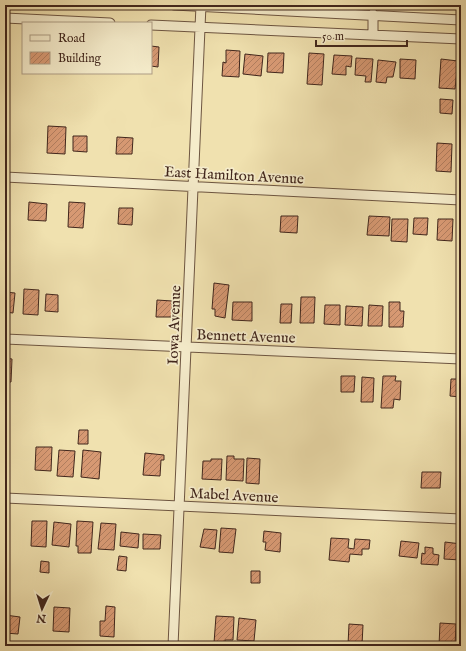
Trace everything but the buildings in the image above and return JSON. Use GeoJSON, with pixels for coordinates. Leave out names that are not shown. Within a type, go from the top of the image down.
{"type":"FeatureCollection","features":[{"type":"Feature","properties":{"kind":"street"},"geometry":{"type":"LineString","coordinates":[[174,5],[373,14],[461,20]]}},
{"type":"Feature","properties":{"kind":"street","name":"Iowa Avenue"},"geometry":{"type":"LineString","coordinates":[[174,646],[202,6]]}},
{"type":"Feature","properties":{"kind":"street"},"geometry":{"type":"LineString","coordinates":[[373,14],[373,35]]}},
{"type":"Feature","properties":{"kind":"street"},"geometry":{"type":"LineString","coordinates":[[5,18],[89,22]]}},
{"type":"Feature","properties":{"kind":"street"},"geometry":{"type":"LineString","coordinates":[[152,25],[461,39]]}},
{"type":"Feature","properties":{"kind":"street","name":"East Hamilton Avenue"},"geometry":{"type":"LineString","coordinates":[[5,177],[461,200]]}},
{"type":"Feature","properties":{"kind":"street","name":"Bennett Avenue"},"geometry":{"type":"LineString","coordinates":[[5,339],[461,359]]}},
{"type":"Feature","properties":{"kind":"street","name":"Mabel Avenue"},"geometry":{"type":"LineString","coordinates":[[5,498],[461,519]]}}]}
